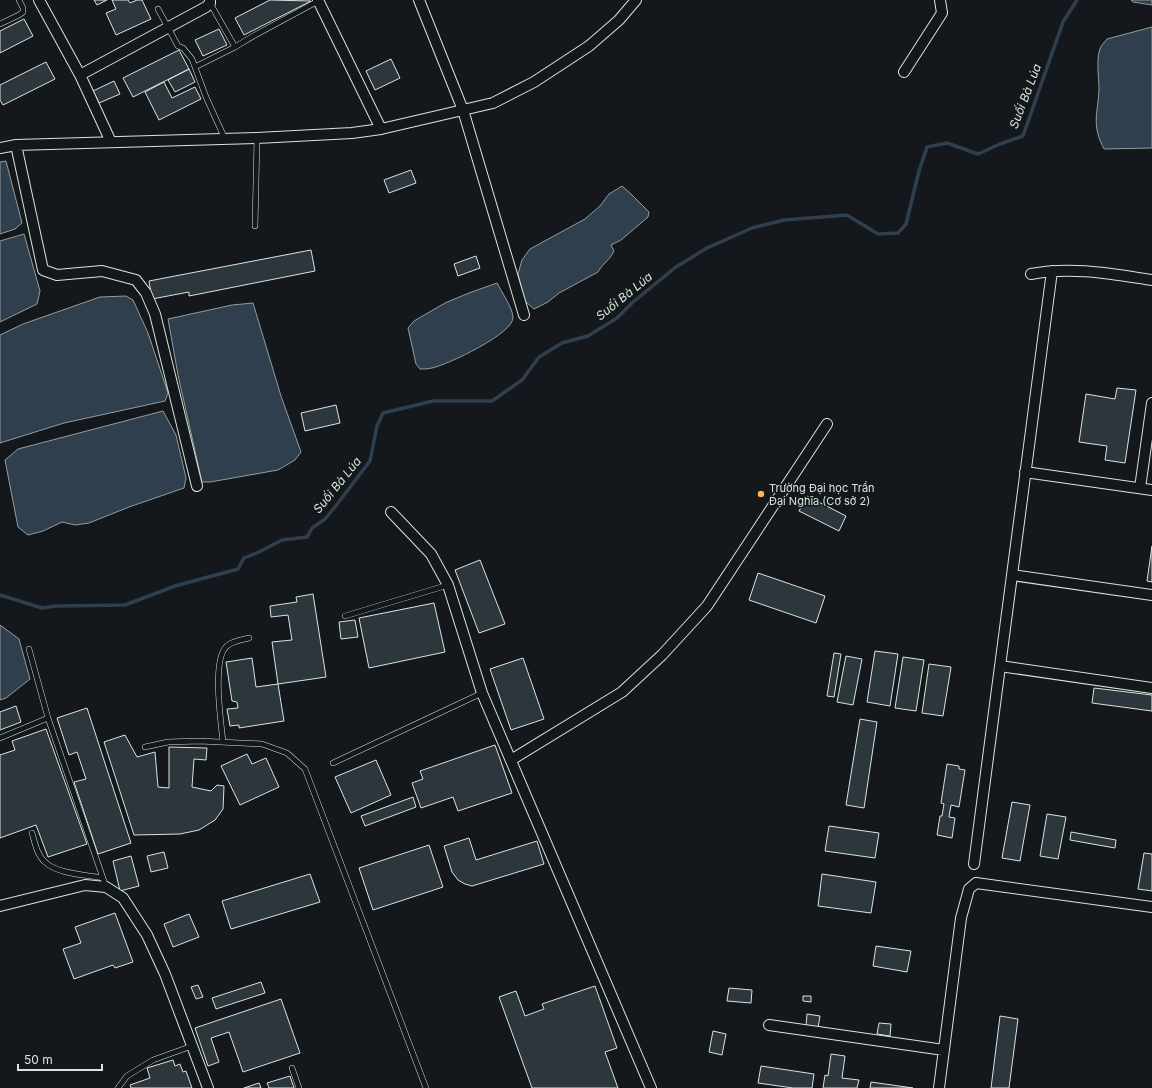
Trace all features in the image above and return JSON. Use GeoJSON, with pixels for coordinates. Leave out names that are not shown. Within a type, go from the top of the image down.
{"type":"FeatureCollection","features":[{"type":"Feature","properties":{"kind":"street"},"geometry":{"type":"LineString","coordinates":[[39,0],[80,75],[111,142]]}},
{"type":"Feature","properties":{"kind":"street"},"geometry":{"type":"LineString","coordinates":[[419,0],[463,110],[524,315]]}},
{"type":"Feature","properties":{"kind":"street"},"geometry":{"type":"LineString","coordinates":[[0,148],[16,145],[352,134],[381,129],[463,110],[493,103],[534,82],[589,46],[619,20],[636,0]]}},
{"type":"Feature","properties":{"kind":"street"},"geometry":{"type":"LineString","coordinates":[[904,72],[942,13],[940,0]]}},
{"type":"Feature","properties":{"kind":"street"},"geometry":{"type":"LineString","coordinates":[[318,1],[381,129]]}},
{"type":"Feature","properties":{"kind":"street"},"geometry":{"type":"LineString","coordinates":[[80,75],[206,7],[210,2]]}},
{"type":"Feature","properties":{"kind":"street"},"geometry":{"type":"LineString","coordinates":[[16,145],[43,270],[57,275],[102,271],[136,280],[146,293],[155,314],[197,486]]}},
{"type":"Feature","properties":{"kind":"street"},"geometry":{"type":"LineString","coordinates":[[974,864],[1052,271]]}},
{"type":"Feature","properties":{"kind":"street"},"geometry":{"type":"LineString","coordinates":[[1031,274],[1052,271],[1090,271],[1152,280]]}},
{"type":"Feature","properties":{"kind":"street"},"geometry":{"type":"LineString","coordinates":[[1140,488],[1151,420],[1152,403]]}},
{"type":"Feature","properties":{"kind":"street"},"geometry":{"type":"LineString","coordinates":[[511,760],[622,692],[662,655],[707,606],[827,424]]}},
{"type":"Feature","properties":{"kind":"street"},"geometry":{"type":"LineString","coordinates":[[1025,472],[1152,490]]}},
{"type":"Feature","properties":{"kind":"street"},"geometry":{"type":"LineString","coordinates":[[391,512],[431,554],[448,586],[482,693],[651,1088]]}},
{"type":"Feature","properties":{"kind":"street"},"geometry":{"type":"LineString","coordinates":[[1012,576],[1152,595]]}},
{"type":"Feature","properties":{"kind":"street"},"geometry":{"type":"LineString","coordinates":[[1000,666],[1152,688]]}},
{"type":"Feature","properties":{"kind":"street"},"geometry":{"type":"LineString","coordinates":[[0,906],[85,885],[105,882],[123,898],[147,935],[165,974],[208,1088]]}},
{"type":"Feature","properties":{"kind":"street"},"geometry":{"type":"LineString","coordinates":[[939,1088],[961,918],[969,889],[976,883],[1152,907]]}},
{"type":"Feature","properties":{"kind":"street"},"geometry":{"type":"LineString","coordinates":[[769,1026],[944,1050]]}},
{"type":"Feature","properties":{"kind":"lane"},"geometry":{"type":"LineString","coordinates":[[0,24],[23,12],[23,8],[19,0]]}},
{"type":"Feature","properties":{"kind":"lane"},"geometry":{"type":"LineString","coordinates":[[194,67],[235,47],[318,1]]}},
{"type":"Feature","properties":{"kind":"lane"},"geometry":{"type":"LineString","coordinates":[[210,2],[235,47]]}},
{"type":"Feature","properties":{"kind":"lane"},"geometry":{"type":"LineString","coordinates":[[158,8],[178,46],[183,48],[192,59],[206,97],[226,139]]}},
{"type":"Feature","properties":{"kind":"lane"},"geometry":{"type":"LineString","coordinates":[[256,226],[258,138]]}},
{"type":"Feature","properties":{"kind":"lane"},"geometry":{"type":"LineString","coordinates":[[345,616],[448,586]]}},
{"type":"Feature","properties":{"kind":"lane"},"geometry":{"type":"LineString","coordinates":[[223,742],[218,668],[220,656],[225,648],[230,644],[249,638]]}},
{"type":"Feature","properties":{"kind":"lane"},"geometry":{"type":"LineString","coordinates":[[29,649],[48,718],[105,882]]}},
{"type":"Feature","properties":{"kind":"lane"},"geometry":{"type":"LineString","coordinates":[[333,762],[482,693]]}},
{"type":"Feature","properties":{"kind":"lane"},"geometry":{"type":"LineString","coordinates":[[0,738],[48,718]]}},
{"type":"Feature","properties":{"kind":"lane"},"geometry":{"type":"LineString","coordinates":[[145,747],[168,742],[262,744],[287,753],[305,769],[426,1088]]}},
{"type":"Feature","properties":{"kind":"lane"},"geometry":{"type":"LineString","coordinates":[[32,834],[40,855],[46,863],[63,872],[105,882]]}},
{"type":"Feature","properties":{"kind":"lane"},"geometry":{"type":"LineString","coordinates":[[118,1088],[127,1076],[153,1060],[192,1046]]}},
{"type":"Feature","properties":{"kind":"lane"},"geometry":{"type":"LineString","coordinates":[[292,1068],[299,1088]]}},
{"type":"Feature","properties":{"kind":"water"},"geometry":{"type":"Polygon","coordinates":[[[1131,0],[1152,0],[1152,5],[1133,2],[1131,0]]]}},
{"type":"Feature","properties":{"kind":"water"},"geometry":{"type":"Polygon","coordinates":[[[1152,27],[1152,148],[1104,149],[1096,126],[1099,89],[1098,58],[1102,45],[1107,39],[1152,27]]]}},
{"type":"Feature","properties":{"kind":"water"},"geometry":{"type":"Polygon","coordinates":[[[6,161],[22,223],[15,229],[0,234],[0,162],[6,161]]]}},
{"type":"Feature","properties":{"kind":"water"},"geometry":{"type":"Polygon","coordinates":[[[622,186],[649,212],[648,217],[621,240],[611,245],[614,251],[598,272],[559,293],[548,302],[534,309],[525,301],[518,274],[522,260],[530,249],[585,219],[600,206],[609,194],[622,186]]]}},
{"type":"Feature","properties":{"kind":"water"},"geometry":{"type":"Polygon","coordinates":[[[24,234],[40,291],[37,304],[0,322],[0,241],[24,234]]]}},
{"type":"Feature","properties":{"kind":"water"},"geometry":{"type":"Polygon","coordinates":[[[497,283],[509,305],[513,317],[511,324],[492,339],[465,355],[440,366],[420,369],[416,364],[408,328],[414,321],[445,303],[497,283]]]}},
{"type":"Feature","properties":{"kind":"water"},"geometry":{"type":"Polygon","coordinates":[[[126,296],[133,300],[148,333],[168,393],[165,401],[64,423],[0,443],[0,335],[23,324],[100,297],[126,296]]]}},
{"type":"Feature","properties":{"kind":"water"},"geometry":{"type":"Polygon","coordinates":[[[253,303],[281,396],[301,452],[295,460],[278,470],[210,482],[202,482],[178,375],[168,319],[232,305],[253,303]]]}},
{"type":"Feature","properties":{"kind":"water"},"geometry":{"type":"Polygon","coordinates":[[[163,411],[176,435],[186,478],[184,488],[89,523],[75,525],[62,522],[43,531],[28,535],[18,527],[5,460],[18,449],[163,411]]]}},
{"type":"Feature","properties":{"kind":"water"},"geometry":{"type":"Polygon","coordinates":[[[0,625],[19,639],[30,679],[6,698],[0,700],[0,625]]]}},
{"type":"Feature","properties":{"kind":"building"},"geometry":{"type":"Polygon","coordinates":[[[94,0],[107,0],[97,5],[94,0]]]}},
{"type":"Feature","properties":{"kind":"building"},"geometry":{"type":"Polygon","coordinates":[[[112,0],[128,0],[130,3],[137,0],[142,0],[151,19],[116,35],[106,13],[116,9],[112,0]]]}},
{"type":"Feature","properties":{"kind":"building"},"geometry":{"type":"Polygon","coordinates":[[[270,0],[311,1],[244,35],[235,18],[270,0]]]}},
{"type":"Feature","properties":{"kind":"building"},"geometry":{"type":"Polygon","coordinates":[[[24,19],[33,36],[0,53],[0,31],[24,19]]]}},
{"type":"Feature","properties":{"kind":"building"},"geometry":{"type":"Polygon","coordinates":[[[219,29],[227,45],[203,56],[195,40],[219,29]]]}},
{"type":"Feature","properties":{"kind":"building"},"geometry":{"type":"Polygon","coordinates":[[[179,50],[189,69],[133,97],[123,78],[179,50]]]}},
{"type":"Feature","properties":{"kind":"building"},"geometry":{"type":"Polygon","coordinates":[[[391,59],[400,78],[375,90],[366,71],[391,59]]]}},
{"type":"Feature","properties":{"kind":"building"},"geometry":{"type":"Polygon","coordinates":[[[46,62],[55,79],[3,105],[0,100],[0,85],[46,62]]]}},
{"type":"Feature","properties":{"kind":"building"},"geometry":{"type":"Polygon","coordinates":[[[189,69],[195,82],[175,92],[168,80],[189,69]]]}},
{"type":"Feature","properties":{"kind":"building"},"geometry":{"type":"Polygon","coordinates":[[[114,81],[120,94],[99,103],[93,91],[114,81]]]}},
{"type":"Feature","properties":{"kind":"building"},"geometry":{"type":"Polygon","coordinates":[[[164,82],[172,98],[195,87],[201,99],[159,120],[145,92],[164,82]]]}},
{"type":"Feature","properties":{"kind":"building"},"geometry":{"type":"Polygon","coordinates":[[[411,170],[416,183],[389,193],[384,180],[411,170]]]}},
{"type":"Feature","properties":{"kind":"building"},"geometry":{"type":"Polygon","coordinates":[[[311,250],[315,271],[189,296],[189,292],[152,299],[149,281],[311,250]]]}},
{"type":"Feature","properties":{"kind":"building"},"geometry":{"type":"Polygon","coordinates":[[[476,256],[480,268],[458,276],[454,264],[476,256]]]}},
{"type":"Feature","properties":{"kind":"building"},"geometry":{"type":"Polygon","coordinates":[[[1117,388],[1136,390],[1125,463],[1105,460],[1107,446],[1079,442],[1086,394],[1115,399],[1117,388]]]}},
{"type":"Feature","properties":{"kind":"building"},"geometry":{"type":"Polygon","coordinates":[[[336,405],[340,423],[305,431],[301,413],[336,405]]]}},
{"type":"Feature","properties":{"kind":"building"},"geometry":{"type":"Polygon","coordinates":[[[807,496],[846,516],[839,531],[799,511],[807,496]]]}},
{"type":"Feature","properties":{"kind":"building"},"geometry":{"type":"Polygon","coordinates":[[[1152,546],[1152,582],[1147,581],[1152,546]]]}},
{"type":"Feature","properties":{"kind":"building"},"geometry":{"type":"Polygon","coordinates":[[[480,560],[505,624],[479,633],[455,570],[480,560]]]}},
{"type":"Feature","properties":{"kind":"building"},"geometry":{"type":"Polygon","coordinates":[[[758,573],[825,596],[816,623],[749,600],[758,573]]]}},
{"type":"Feature","properties":{"kind":"building"},"geometry":{"type":"Polygon","coordinates":[[[313,594],[326,677],[278,684],[272,642],[292,640],[288,615],[271,617],[270,606],[297,602],[296,597],[313,594]]]}},
{"type":"Feature","properties":{"kind":"building"},"geometry":{"type":"Polygon","coordinates":[[[434,603],[445,652],[369,668],[359,618],[434,603]]]}},
{"type":"Feature","properties":{"kind":"building"},"geometry":{"type":"Polygon","coordinates":[[[355,620],[358,637],[341,639],[339,622],[355,620]]]}},
{"type":"Feature","properties":{"kind":"building"},"geometry":{"type":"Polygon","coordinates":[[[875,651],[898,654],[890,706],[867,702],[875,651]]]}},
{"type":"Feature","properties":{"kind":"building"},"geometry":{"type":"Polygon","coordinates":[[[834,653],[841,654],[834,697],[827,696],[834,653]]]}},
{"type":"Feature","properties":{"kind":"building"},"geometry":{"type":"Polygon","coordinates":[[[846,656],[862,659],[853,705],[837,702],[846,656]]]}},
{"type":"Feature","properties":{"kind":"building"},"geometry":{"type":"Polygon","coordinates":[[[903,657],[924,660],[916,711],[895,708],[903,657]]]}},
{"type":"Feature","properties":{"kind":"building"},"geometry":{"type":"Polygon","coordinates":[[[252,658],[256,687],[278,684],[284,721],[239,728],[239,725],[230,726],[227,709],[238,708],[237,702],[232,701],[226,662],[252,658]]]}},
{"type":"Feature","properties":{"kind":"building"},"geometry":{"type":"Polygon","coordinates":[[[523,658],[544,719],[511,730],[490,669],[523,658]]]}},
{"type":"Feature","properties":{"kind":"building"},"geometry":{"type":"Polygon","coordinates":[[[929,664],[951,667],[943,716],[922,713],[929,664]]]}},
{"type":"Feature","properties":{"kind":"building"},"geometry":{"type":"Polygon","coordinates":[[[1094,688],[1152,695],[1152,711],[1092,703],[1094,688]]]}},
{"type":"Feature","properties":{"kind":"building"},"geometry":{"type":"Polygon","coordinates":[[[16,706],[21,722],[0,730],[0,712],[16,706]]]}},
{"type":"Feature","properties":{"kind":"building"},"geometry":{"type":"Polygon","coordinates":[[[87,708],[131,843],[98,854],[74,782],[86,779],[77,752],[69,755],[57,718],[87,708]]]}},
{"type":"Feature","properties":{"kind":"building"},"geometry":{"type":"Polygon","coordinates":[[[860,719],[877,722],[864,808],[846,805],[860,719]]]}},
{"type":"Feature","properties":{"kind":"building"},"geometry":{"type":"Polygon","coordinates":[[[46,729],[87,844],[48,857],[36,825],[0,838],[0,755],[15,750],[12,741],[46,729]]]}},
{"type":"Feature","properties":{"kind":"building"},"geometry":{"type":"Polygon","coordinates":[[[125,735],[137,757],[155,752],[158,787],[169,788],[169,747],[207,748],[206,760],[194,759],[192,787],[211,791],[217,785],[224,786],[223,809],[215,820],[199,830],[180,834],[134,835],[104,742],[125,735]]]}},
{"type":"Feature","properties":{"kind":"building"},"geometry":{"type":"Polygon","coordinates":[[[495,745],[512,793],[458,811],[453,797],[421,808],[412,783],[423,779],[420,771],[495,745]]]}},
{"type":"Feature","properties":{"kind":"building"},"geometry":{"type":"Polygon","coordinates":[[[247,754],[252,764],[266,758],[279,787],[240,805],[221,766],[247,754]]]}},
{"type":"Feature","properties":{"kind":"building"},"geometry":{"type":"Polygon","coordinates":[[[376,760],[391,795],[351,813],[335,777],[376,760]]]}},
{"type":"Feature","properties":{"kind":"building"},"geometry":{"type":"Polygon","coordinates":[[[947,764],[959,766],[959,769],[965,770],[959,807],[951,805],[949,817],[955,818],[952,838],[937,835],[940,816],[942,816],[944,804],[941,803],[947,764]]]}},
{"type":"Feature","properties":{"kind":"building"},"geometry":{"type":"Polygon","coordinates":[[[413,797],[416,807],[365,826],[361,816],[413,797]]]}},
{"type":"Feature","properties":{"kind":"building"},"geometry":{"type":"Polygon","coordinates":[[[1012,802],[1030,805],[1020,861],[1002,858],[1012,802]]]}},
{"type":"Feature","properties":{"kind":"building"},"geometry":{"type":"Polygon","coordinates":[[[1047,814],[1066,817],[1058,859],[1040,856],[1047,814]]]}},
{"type":"Feature","properties":{"kind":"building"},"geometry":{"type":"Polygon","coordinates":[[[829,826],[879,833],[875,858],[825,851],[829,826]]]}},
{"type":"Feature","properties":{"kind":"building"},"geometry":{"type":"Polygon","coordinates":[[[1071,832],[1116,840],[1115,848],[1070,840],[1071,832]]]}},
{"type":"Feature","properties":{"kind":"building"},"geometry":{"type":"Polygon","coordinates":[[[469,838],[476,860],[537,841],[544,864],[472,886],[465,884],[458,880],[452,872],[444,846],[469,838]]]}},
{"type":"Feature","properties":{"kind":"building"},"geometry":{"type":"Polygon","coordinates":[[[429,845],[443,887],[373,910],[359,868],[429,845]]]}},
{"type":"Feature","properties":{"kind":"building"},"geometry":{"type":"Polygon","coordinates":[[[164,852],[168,868],[151,872],[147,856],[164,852]]]}},
{"type":"Feature","properties":{"kind":"building"},"geometry":{"type":"Polygon","coordinates":[[[1144,853],[1152,854],[1152,891],[1138,889],[1144,853]]]}},
{"type":"Feature","properties":{"kind":"building"},"geometry":{"type":"Polygon","coordinates":[[[131,856],[139,886],[120,891],[113,861],[131,856]]]}},
{"type":"Feature","properties":{"kind":"building"},"geometry":{"type":"Polygon","coordinates":[[[310,874],[320,902],[231,929],[222,901],[310,874]]]}},
{"type":"Feature","properties":{"kind":"building"},"geometry":{"type":"Polygon","coordinates":[[[822,874],[876,882],[871,913],[818,906],[822,874]]]}},
{"type":"Feature","properties":{"kind":"building"},"geometry":{"type":"Polygon","coordinates":[[[115,913],[133,962],[115,968],[113,965],[74,979],[63,949],[81,943],[75,927],[115,913]]]}},
{"type":"Feature","properties":{"kind":"building"},"geometry":{"type":"Polygon","coordinates":[[[189,914],[199,937],[173,947],[164,924],[189,914]]]}},
{"type":"Feature","properties":{"kind":"building"},"geometry":{"type":"Polygon","coordinates":[[[876,946],[911,951],[907,972],[873,966],[876,946]]]}},
{"type":"Feature","properties":{"kind":"building"},"geometry":{"type":"Polygon","coordinates":[[[261,982],[265,993],[216,1009],[212,998],[261,982]]]}},
{"type":"Feature","properties":{"kind":"building"},"geometry":{"type":"Polygon","coordinates":[[[198,985],[203,997],[196,999],[191,987],[198,985]]]}},
{"type":"Feature","properties":{"kind":"building"},"geometry":{"type":"Polygon","coordinates":[[[595,986],[617,1048],[605,1052],[618,1088],[532,1088],[499,997],[516,991],[525,1016],[544,1009],[542,1004],[595,986]]]}},
{"type":"Feature","properties":{"kind":"building"},"geometry":{"type":"Polygon","coordinates":[[[729,988],[752,990],[751,1003],[727,1001],[729,988]]]}},
{"type":"Feature","properties":{"kind":"building"},"geometry":{"type":"Polygon","coordinates":[[[803,996],[811,996],[811,1002],[803,1001],[803,996]]]}},
{"type":"Feature","properties":{"kind":"building"},"geometry":{"type":"Polygon","coordinates":[[[281,999],[300,1053],[243,1072],[229,1032],[211,1038],[219,1062],[208,1066],[195,1028],[281,999]]]}},
{"type":"Feature","properties":{"kind":"building"},"geometry":{"type":"Polygon","coordinates":[[[807,1014],[820,1016],[818,1028],[806,1026],[807,1014]]]}},
{"type":"Feature","properties":{"kind":"building"},"geometry":{"type":"Polygon","coordinates":[[[1000,1016],[1018,1019],[1009,1088],[991,1088],[1000,1016]]]}},
{"type":"Feature","properties":{"kind":"building"},"geometry":{"type":"Polygon","coordinates":[[[879,1023],[891,1024],[890,1036],[877,1034],[879,1023]]]}},
{"type":"Feature","properties":{"kind":"building"},"geometry":{"type":"Polygon","coordinates":[[[713,1031],[726,1034],[722,1055],[709,1052],[713,1031]]]}},
{"type":"Feature","properties":{"kind":"building"},"geometry":{"type":"Polygon","coordinates":[[[831,1054],[845,1056],[842,1078],[859,1080],[857,1088],[823,1088],[825,1075],[828,1076],[831,1054]]]}},
{"type":"Feature","properties":{"kind":"building"},"geometry":{"type":"Polygon","coordinates":[[[173,1060],[175,1066],[180,1064],[183,1072],[186,1071],[192,1088],[131,1088],[130,1085],[150,1078],[147,1068],[173,1060]]]}},
{"type":"Feature","properties":{"kind":"building"},"geometry":{"type":"Polygon","coordinates":[[[761,1066],[814,1074],[812,1088],[793,1088],[758,1083],[761,1066]]]}},
{"type":"Feature","properties":{"kind":"building"},"geometry":{"type":"Polygon","coordinates":[[[290,1076],[294,1088],[269,1088],[267,1083],[290,1076]]]}},
{"type":"Feature","properties":{"kind":"building"},"geometry":{"type":"Polygon","coordinates":[[[871,1082],[913,1088],[870,1088],[871,1082]]]}},
{"type":"Feature","properties":{"kind":"building"},"geometry":{"type":"Polygon","coordinates":[[[259,1083],[261,1088],[244,1088],[259,1083]]]}},
{"type":"Feature","properties":{"kind":"waterway","name":"Suối Bà Lúa"},"geometry":{"type":"LineString","coordinates":[[0,595],[42,608],[56,606],[125,605],[175,586],[238,569],[244,558],[282,540],[307,537],[312,528],[325,519],[370,461],[377,426],[383,413],[433,401],[492,401],[522,380],[539,357],[562,343],[588,336],[617,318],[633,302],[676,267],[707,248],[752,228],[784,220],[847,215],[878,234],[898,233],[906,224],[919,171],[927,147],[947,143],[978,154],[1023,136],[1063,22],[1077,0]]}},
{"type":"Feature","properties":{"kind":"place","name":"Trường Đại học Trần Đại Nghĩa (Cơ sở 2)"},"geometry":{"type":"Point","coordinates":[761,494]}}]}
